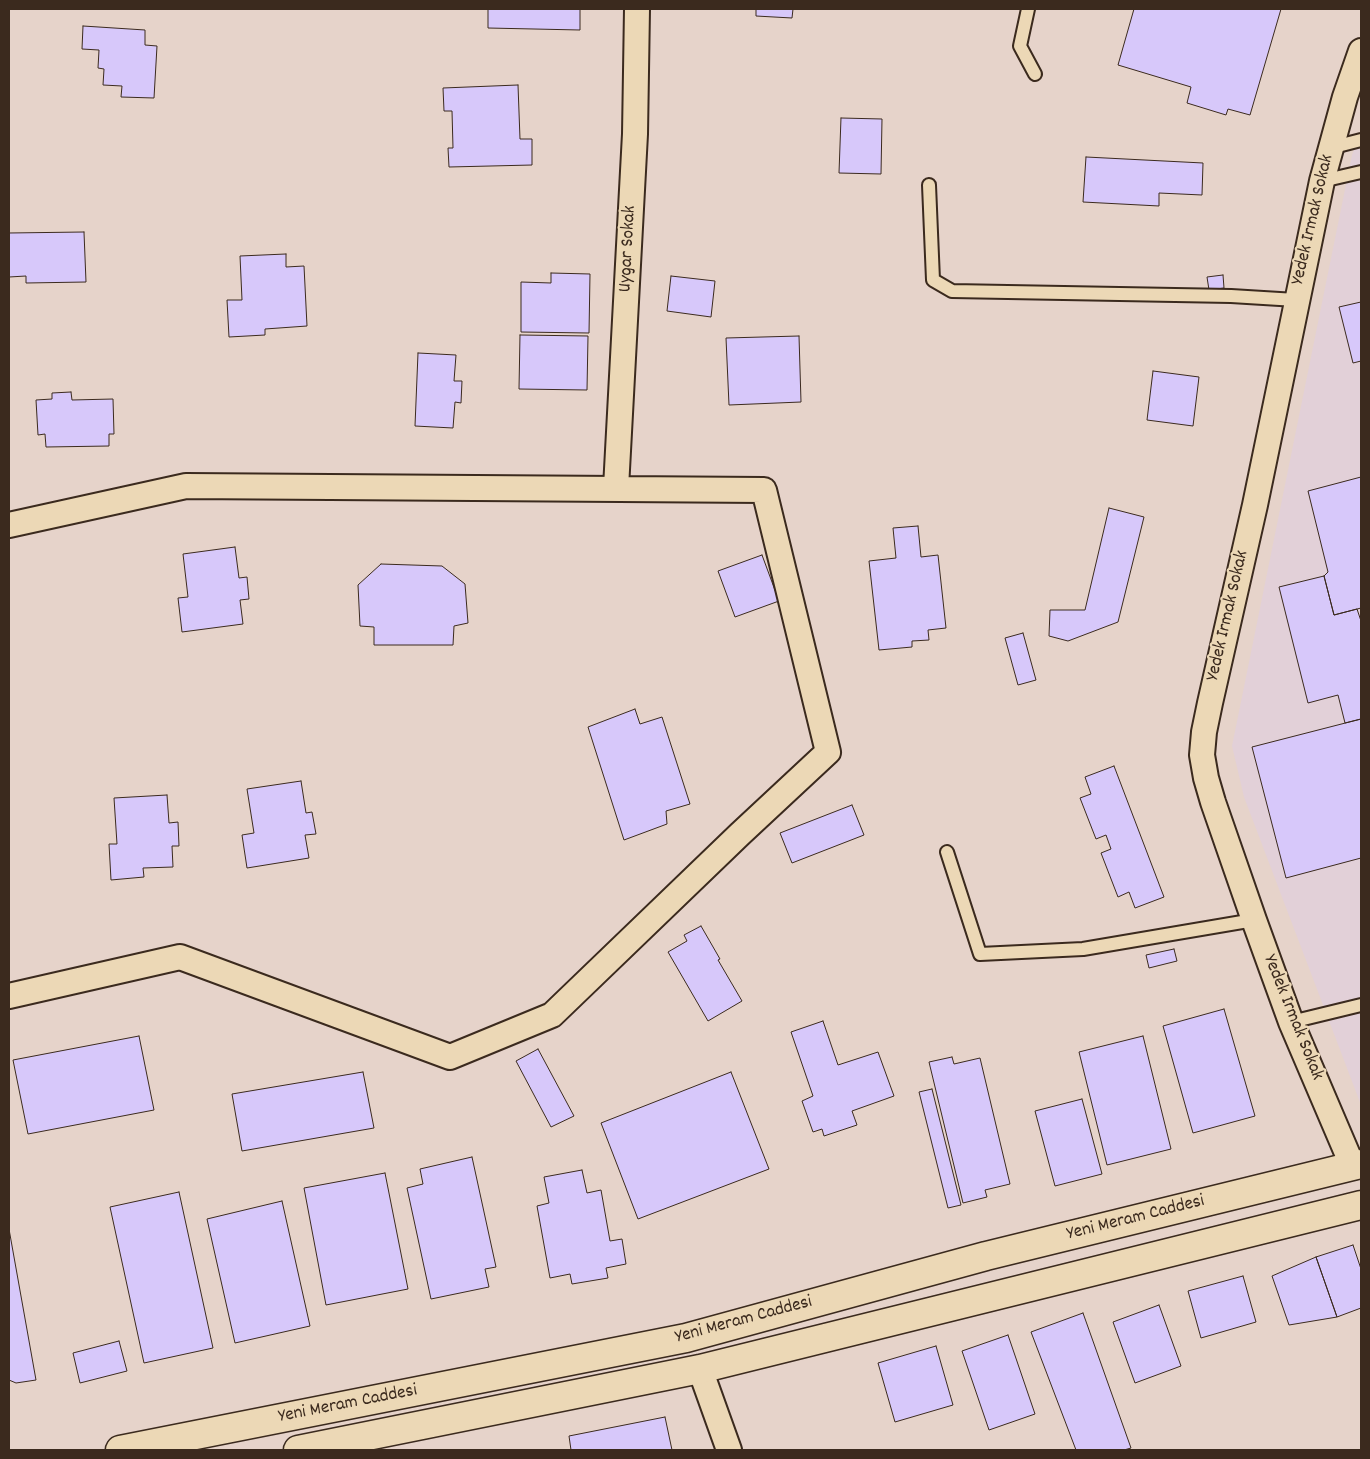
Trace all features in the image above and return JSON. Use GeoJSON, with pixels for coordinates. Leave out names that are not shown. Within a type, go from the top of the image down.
{"type":"FeatureCollection","features":[{"type":"Feature","properties":{"kind":"main road","name":"Yeni Meram Caddesi"},"geometry":{"type":"LineString","coordinates":[[120,1450],[686,1338],[986,1256],[1357,1165]]}},
{"type":"Feature","properties":{"kind":"main road","name":"Yeni Meram Caddesi"},"geometry":{"type":"LineString","coordinates":[[298,1450],[700,1369],[1361,1205]]}},
{"type":"Feature","properties":{"kind":"street","name":"Uygar Sokak"},"geometry":{"type":"LineString","coordinates":[[616,488],[636,134],[637,9]]}},
{"type":"Feature","properties":{"kind":"street","name":"Yedek Irmak Sokak"},"geometry":{"type":"LineString","coordinates":[[1357,1165],[1292,1022],[1212,802],[1202,755],[1210,702],[1255,504],[1322,181],[1344,97],[1361,51]]}},
{"type":"Feature","properties":{"kind":"street"},"geometry":{"type":"LineString","coordinates":[[9,525],[186,486],[764,490],[828,752],[552,1015],[450,1057],[180,957],[9,996]]}},
{"type":"Feature","properties":{"kind":"street"},"geometry":{"type":"LineString","coordinates":[[700,1369],[729,1450]]}},
{"type":"Feature","properties":{"kind":"lane"},"geometry":{"type":"LineString","coordinates":[[1028,9],[1020,46],[1035,74]]}},
{"type":"Feature","properties":{"kind":"lane"},"geometry":{"type":"LineString","coordinates":[[1330,148],[1361,140]]}},
{"type":"Feature","properties":{"kind":"lane"},"geometry":{"type":"LineString","coordinates":[[1322,181],[1361,172]]}},
{"type":"Feature","properties":{"kind":"lane"},"geometry":{"type":"LineString","coordinates":[[929,186],[933,280],[952,291],[1231,296],[1296,300]]}},
{"type":"Feature","properties":{"kind":"lane"},"geometry":{"type":"LineString","coordinates":[[947,852],[980,954],[1083,949],[1254,920]]}},
{"type":"Feature","properties":{"kind":"lane"},"geometry":{"type":"LineString","coordinates":[[1292,1022],[1361,1005]]}},
{"type":"Feature","properties":{"kind":"shaded area"},"geometry":{"type":"Polygon","coordinates":[[[1361,132],[1361,1105],[1244,797],[1232,746],[1352,155],[1361,132]]]}},
{"type":"Feature","properties":{"kind":"building"},"geometry":{"type":"Polygon","coordinates":[[[488,9],[580,9],[580,30],[488,28],[488,9]]]}},
{"type":"Feature","properties":{"kind":"building"},"geometry":{"type":"Polygon","coordinates":[[[756,9],[793,9],[792,18],[756,16],[756,9]]]}},
{"type":"Feature","properties":{"kind":"building"},"geometry":{"type":"Polygon","coordinates":[[[1134,9],[1281,9],[1250,115],[1228,109],[1226,115],[1187,103],[1191,87],[1118,65],[1134,9]]]}},
{"type":"Feature","properties":{"kind":"building"},"geometry":{"type":"Polygon","coordinates":[[[83,26],[145,30],[145,45],[157,46],[154,98],[121,97],[122,86],[103,85],[104,69],[98,68],[99,50],[82,49],[83,26]]]}},
{"type":"Feature","properties":{"kind":"building"},"geometry":{"type":"Polygon","coordinates":[[[518,85],[520,139],[532,139],[532,165],[449,167],[448,148],[453,148],[452,111],[444,111],[443,88],[518,85]]]}},
{"type":"Feature","properties":{"kind":"building"},"geometry":{"type":"Polygon","coordinates":[[[841,118],[882,119],[881,174],[839,173],[841,118]]]}},
{"type":"Feature","properties":{"kind":"building"},"geometry":{"type":"Polygon","coordinates":[[[1086,157],[1203,163],[1202,195],[1159,193],[1159,206],[1083,202],[1086,157]]]}},
{"type":"Feature","properties":{"kind":"building"},"geometry":{"type":"Polygon","coordinates":[[[84,232],[86,282],[26,283],[26,276],[9,277],[9,233],[84,232]]]}},
{"type":"Feature","properties":{"kind":"building"},"geometry":{"type":"Polygon","coordinates":[[[286,254],[286,267],[304,266],[307,326],[265,329],[265,335],[229,337],[227,300],[242,300],[240,256],[286,254]]]}},
{"type":"Feature","properties":{"kind":"building"},"geometry":{"type":"Polygon","coordinates":[[[551,273],[590,274],[589,333],[521,332],[521,282],[551,283],[551,273]]]}},
{"type":"Feature","properties":{"kind":"building"},"geometry":{"type":"Polygon","coordinates":[[[1223,275],[1224,288],[1209,290],[1207,277],[1223,275]]]}},
{"type":"Feature","properties":{"kind":"building"},"geometry":{"type":"Polygon","coordinates":[[[671,276],[715,281],[711,317],[667,311],[671,276]]]}},
{"type":"Feature","properties":{"kind":"building"},"geometry":{"type":"Polygon","coordinates":[[[1361,302],[1361,361],[1353,363],[1339,307],[1361,302]]]}},
{"type":"Feature","properties":{"kind":"building"},"geometry":{"type":"Polygon","coordinates":[[[520,335],[588,336],[587,390],[519,389],[520,335]]]}},
{"type":"Feature","properties":{"kind":"building"},"geometry":{"type":"Polygon","coordinates":[[[799,336],[801,402],[729,405],[726,338],[799,336]]]}},
{"type":"Feature","properties":{"kind":"building"},"geometry":{"type":"Polygon","coordinates":[[[418,353],[456,355],[454,381],[462,381],[461,403],[455,402],[453,428],[415,426],[418,353]]]}},
{"type":"Feature","properties":{"kind":"building"},"geometry":{"type":"Polygon","coordinates":[[[1153,371],[1199,377],[1193,426],[1147,420],[1153,371]]]}},
{"type":"Feature","properties":{"kind":"building"},"geometry":{"type":"Polygon","coordinates":[[[71,392],[72,400],[113,399],[114,434],[109,434],[109,446],[46,447],[45,434],[38,435],[36,400],[52,399],[52,393],[71,392]]]}},
{"type":"Feature","properties":{"kind":"building"},"geometry":{"type":"Polygon","coordinates":[[[1361,477],[1361,608],[1334,615],[1324,576],[1328,572],[1308,491],[1361,477]]]}},
{"type":"Feature","properties":{"kind":"building"},"geometry":{"type":"Polygon","coordinates":[[[1109,508],[1144,517],[1118,622],[1068,641],[1049,636],[1050,610],[1085,610],[1109,508]]]}},
{"type":"Feature","properties":{"kind":"building"},"geometry":{"type":"Polygon","coordinates":[[[918,526],[921,557],[938,555],[946,628],[928,630],[929,640],[912,641],[912,647],[879,650],[869,561],[896,558],[893,528],[918,526]]]}},
{"type":"Feature","properties":{"kind":"building"},"geometry":{"type":"Polygon","coordinates":[[[235,547],[239,578],[247,577],[249,599],[240,600],[243,624],[182,632],[178,598],[188,597],[183,554],[235,547]]]}},
{"type":"Feature","properties":{"kind":"building"},"geometry":{"type":"Polygon","coordinates":[[[762,555],[779,601],[735,617],[718,571],[762,555]]]}},
{"type":"Feature","properties":{"kind":"building"},"geometry":{"type":"Polygon","coordinates":[[[381,564],[442,566],[465,584],[468,623],[454,626],[453,645],[374,645],[374,627],[360,626],[358,585],[381,564]]]}},
{"type":"Feature","properties":{"kind":"building"},"geometry":{"type":"Polygon","coordinates":[[[1324,576],[1334,615],[1357,609],[1361,621],[1361,719],[1345,723],[1338,695],[1308,703],[1279,587],[1324,576]]]}},
{"type":"Feature","properties":{"kind":"building"},"geometry":{"type":"Polygon","coordinates":[[[1023,633],[1036,680],[1018,685],[1005,638],[1023,633]]]}},
{"type":"Feature","properties":{"kind":"building"},"geometry":{"type":"Polygon","coordinates":[[[635,709],[640,724],[662,717],[690,804],[666,811],[667,824],[624,840],[588,727],[635,709]]]}},
{"type":"Feature","properties":{"kind":"building"},"geometry":{"type":"Polygon","coordinates":[[[1361,719],[1361,858],[1286,878],[1252,747],[1361,719]]]}},
{"type":"Feature","properties":{"kind":"building"},"geometry":{"type":"Polygon","coordinates":[[[1114,766],[1164,897],[1135,908],[1129,892],[1118,897],[1101,853],[1111,849],[1106,835],[1096,839],[1080,798],[1091,794],[1085,777],[1114,766]]]}},
{"type":"Feature","properties":{"kind":"building"},"geometry":{"type":"Polygon","coordinates":[[[301,781],[306,813],[312,812],[316,834],[305,835],[309,858],[247,868],[242,835],[254,833],[247,789],[301,781]]]}},
{"type":"Feature","properties":{"kind":"building"},"geometry":{"type":"Polygon","coordinates":[[[167,795],[169,823],[178,822],[179,846],[172,846],[173,867],[143,868],[144,877],[111,880],[109,844],[117,844],[114,798],[167,795]]]}},
{"type":"Feature","properties":{"kind":"building"},"geometry":{"type":"Polygon","coordinates":[[[852,805],[864,835],[792,863],[780,833],[852,805]]]}},
{"type":"Feature","properties":{"kind":"building"},"geometry":{"type":"Polygon","coordinates":[[[701,926],[742,1001],[708,1021],[668,952],[687,941],[684,935],[701,926]]]}},
{"type":"Feature","properties":{"kind":"building"},"geometry":{"type":"Polygon","coordinates":[[[1174,949],[1177,961],[1149,968],[1146,955],[1174,949]]]}},
{"type":"Feature","properties":{"kind":"building"},"geometry":{"type":"Polygon","coordinates":[[[1224,1009],[1255,1116],[1193,1133],[1163,1026],[1224,1009]]]}},
{"type":"Feature","properties":{"kind":"building"},"geometry":{"type":"Polygon","coordinates":[[[823,1021],[838,1065],[878,1052],[894,1096],[852,1111],[857,1125],[824,1136],[822,1129],[813,1132],[802,1101],[813,1096],[791,1032],[823,1021]]]}},
{"type":"Feature","properties":{"kind":"building"},"geometry":{"type":"Polygon","coordinates":[[[139,1036],[154,1110],[28,1134],[13,1060],[139,1036]]]}},
{"type":"Feature","properties":{"kind":"building"},"geometry":{"type":"Polygon","coordinates":[[[1143,1036],[1171,1149],[1107,1165],[1079,1052],[1143,1036]]]}},
{"type":"Feature","properties":{"kind":"building"},"geometry":{"type":"Polygon","coordinates":[[[538,1049],[574,1116],[551,1127],[516,1061],[538,1049]]]}},
{"type":"Feature","properties":{"kind":"building"},"geometry":{"type":"Polygon","coordinates":[[[952,1057],[954,1064],[980,1058],[1010,1184],[985,1190],[987,1197],[963,1203],[929,1062],[952,1057]]]}},
{"type":"Feature","properties":{"kind":"building"},"geometry":{"type":"Polygon","coordinates":[[[363,1072],[374,1128],[242,1151],[232,1094],[363,1072]]]}},
{"type":"Feature","properties":{"kind":"building"},"geometry":{"type":"Polygon","coordinates":[[[731,1072],[769,1169],[638,1219],[601,1123],[731,1072]]]}},
{"type":"Feature","properties":{"kind":"building"},"geometry":{"type":"Polygon","coordinates":[[[932,1089],[961,1205],[948,1208],[919,1092],[932,1089]]]}},
{"type":"Feature","properties":{"kind":"building"},"geometry":{"type":"Polygon","coordinates":[[[1082,1099],[1102,1174],[1055,1186],[1035,1111],[1082,1099]]]}},
{"type":"Feature","properties":{"kind":"building"},"geometry":{"type":"Polygon","coordinates":[[[472,1157],[496,1267],[485,1269],[489,1287],[431,1299],[407,1188],[423,1184],[420,1169],[472,1157]]]}},
{"type":"Feature","properties":{"kind":"building"},"geometry":{"type":"Polygon","coordinates":[[[582,1170],[587,1193],[601,1190],[610,1241],[622,1239],[626,1264],[606,1268],[608,1278],[572,1284],[570,1274],[550,1278],[537,1206],[549,1203],[544,1177],[582,1170]]]}},
{"type":"Feature","properties":{"kind":"building"},"geometry":{"type":"Polygon","coordinates":[[[385,1173],[408,1289],[326,1305],[304,1188],[385,1173]]]}},
{"type":"Feature","properties":{"kind":"building"},"geometry":{"type":"Polygon","coordinates":[[[179,1192],[213,1348],[144,1363],[110,1207],[179,1192]]]}},
{"type":"Feature","properties":{"kind":"building"},"geometry":{"type":"Polygon","coordinates":[[[282,1201],[310,1326],[235,1343],[207,1219],[282,1201]]]}},
{"type":"Feature","properties":{"kind":"building"},"geometry":{"type":"Polygon","coordinates":[[[9,1229],[36,1380],[16,1383],[9,1380],[9,1229]]]}},
{"type":"Feature","properties":{"kind":"building"},"geometry":{"type":"Polygon","coordinates":[[[1353,1245],[1361,1269],[1361,1308],[1337,1317],[1316,1257],[1353,1245]]]}},
{"type":"Feature","properties":{"kind":"building"},"geometry":{"type":"Polygon","coordinates":[[[1316,1257],[1337,1317],[1289,1325],[1272,1276],[1316,1257]]]}},
{"type":"Feature","properties":{"kind":"building"},"geometry":{"type":"Polygon","coordinates":[[[1243,1276],[1256,1322],[1201,1338],[1188,1291],[1243,1276]]]}},
{"type":"Feature","properties":{"kind":"building"},"geometry":{"type":"Polygon","coordinates":[[[1159,1305],[1181,1366],[1135,1383],[1113,1322],[1159,1305]]]}},
{"type":"Feature","properties":{"kind":"building"},"geometry":{"type":"Polygon","coordinates":[[[1083,1313],[1131,1448],[1124,1450],[1076,1450],[1031,1332],[1083,1313]]]}},
{"type":"Feature","properties":{"kind":"building"},"geometry":{"type":"Polygon","coordinates":[[[1008,1335],[1035,1414],[989,1430],[962,1351],[1008,1335]]]}},
{"type":"Feature","properties":{"kind":"building"},"geometry":{"type":"Polygon","coordinates":[[[119,1341],[127,1371],[80,1383],[73,1353],[119,1341]]]}},
{"type":"Feature","properties":{"kind":"building"},"geometry":{"type":"Polygon","coordinates":[[[936,1346],[953,1405],[895,1422],[878,1363],[936,1346]]]}},
{"type":"Feature","properties":{"kind":"building"},"geometry":{"type":"Polygon","coordinates":[[[665,1417],[672,1450],[571,1450],[569,1436],[665,1417]]]}}]}
